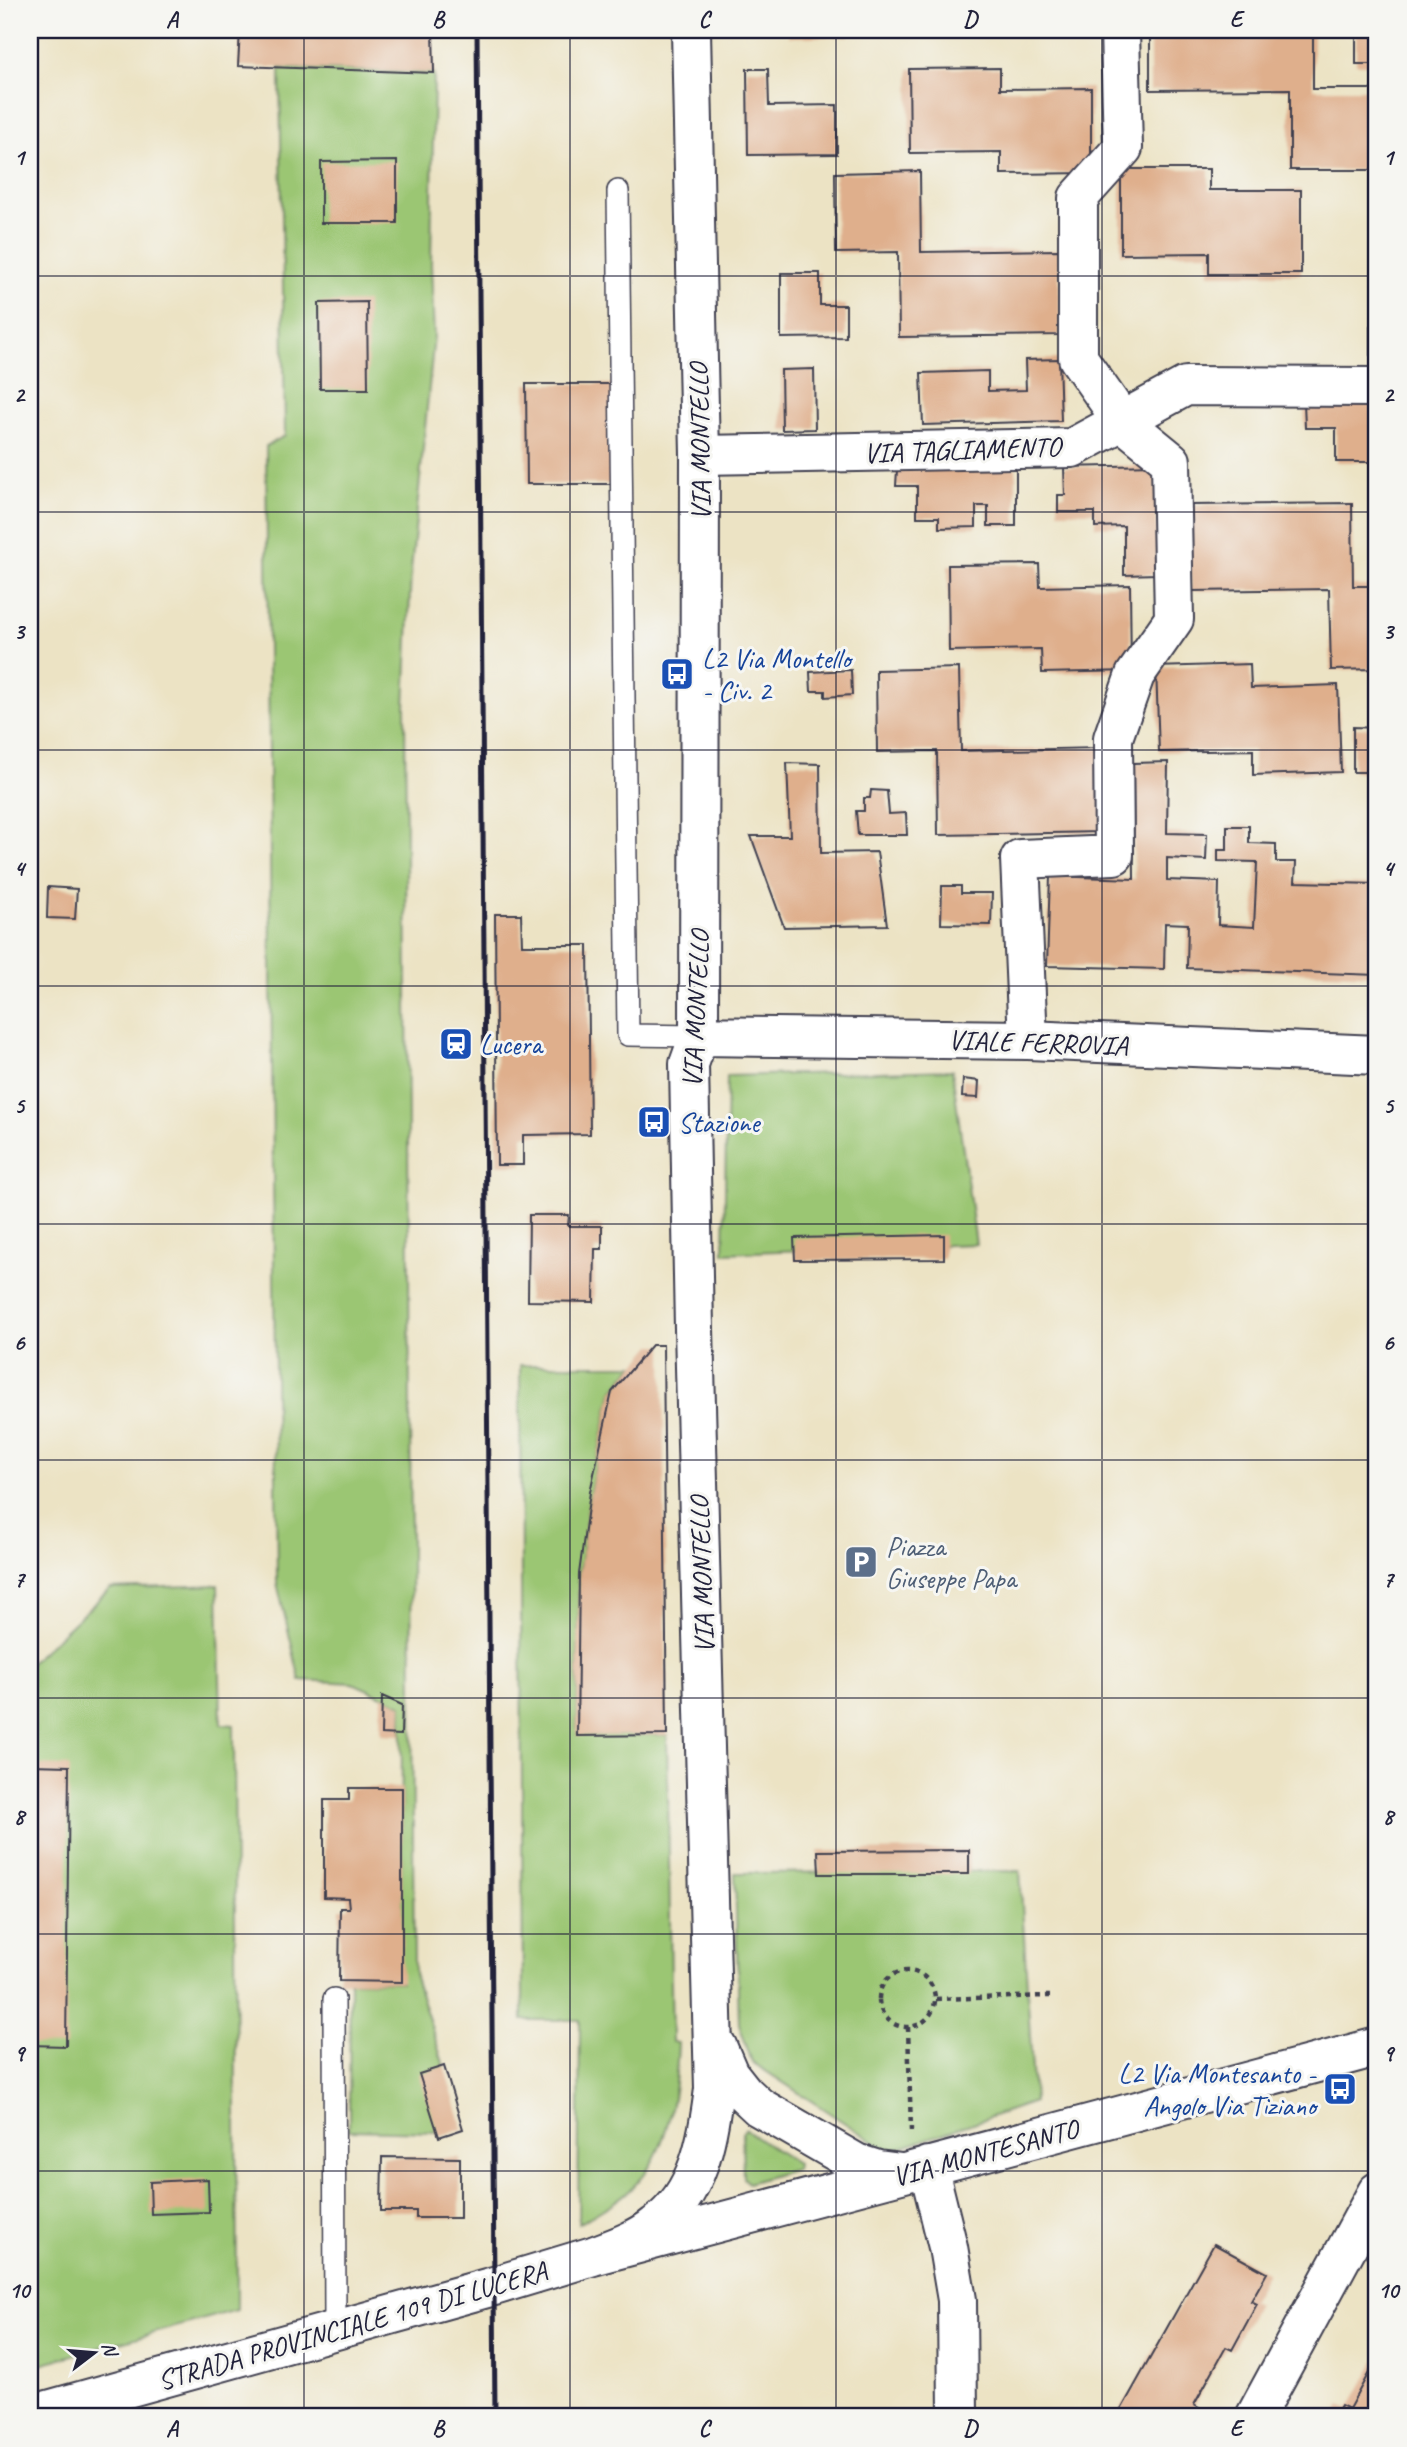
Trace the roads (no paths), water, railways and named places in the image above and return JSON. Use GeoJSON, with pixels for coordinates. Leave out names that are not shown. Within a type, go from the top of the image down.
{"type":"FeatureCollection","features":[{"type":"Feature","properties":{"kind":"main road","name":"VIA MONTELLO"},"geometry":{"type":"LineString","coordinates":[[593,2256],[626,2243],[657,2225],[678,2203],[691,2183],[703,2155],[714,2089],[689,1064],[699,1036],[700,455],[691,30]]}},
{"type":"Feature","properties":{"kind":"main road"},"geometry":{"type":"LineString","coordinates":[[1028,1040],[1020,859],[1114,855],[1113,738],[1135,675],[1174,619],[1171,461],[1122,421],[1078,358],[1078,198],[1123,148],[1120,30]]}},
{"type":"Feature","properties":{"kind":"main road","name":"VIA TAGLIAMENTO"},"geometry":{"type":"LineString","coordinates":[[700,455],[1072,448],[1186,387],[1377,387]]}},
{"type":"Feature","properties":{"kind":"main road","name":"VIALE FERROVIA"},"geometry":{"type":"LineString","coordinates":[[699,1036],[1028,1040],[1377,1055]]}},
{"type":"Feature","properties":{"kind":"main road","name":"VIA MONTELLO"},"geometry":{"type":"LineString","coordinates":[[712,2029],[729,2074],[758,2107],[856,2163],[878,2170],[916,2169]]}},
{"type":"Feature","properties":{"kind":"main road","name":"VIA MONTESANTO"},"geometry":{"type":"LineString","coordinates":[[593,2256],[1377,2048]]}},
{"type":"Feature","properties":{"kind":"main road"},"geometry":{"type":"LineString","coordinates":[[916,2169],[948,2247],[957,2300],[958,2417]]}},
{"type":"Feature","properties":{"kind":"main road"},"geometry":{"type":"LineString","coordinates":[[1255,2417],[1377,2192]]}},
{"type":"Feature","properties":{"kind":"main road","name":"STRADA PROVINCIALE 109 DI LUCERA"},"geometry":{"type":"LineString","coordinates":[[30,2415],[593,2256]]}},
{"type":"Feature","properties":{"kind":"lane"},"geometry":{"type":"LineString","coordinates":[[618,191],[628,1035],[699,1036]]}},
{"type":"Feature","properties":{"kind":"lane"},"geometry":{"type":"LineString","coordinates":[[334,1999],[335,2330]]}},
{"type":"Feature","properties":{"kind":"railway"},"geometry":{"type":"LineString","coordinates":[[477,30],[495,2417]]}},
{"type":"Feature","properties":{"kind":"place","name":"L2 Via Montello - Civ. 2"},"geometry":{"type":"Point","coordinates":[677,674]}},
{"type":"Feature","properties":{"kind":"place","name":"Lucera"},"geometry":{"type":"Point","coordinates":[456,1044]}},
{"type":"Feature","properties":{"kind":"place","name":"Stazione"},"geometry":{"type":"Point","coordinates":[654,1122]}},
{"type":"Feature","properties":{"kind":"place","name":"Piazza Giuseppe Papa"},"geometry":{"type":"Point","coordinates":[861,1562]}},
{"type":"Feature","properties":{"kind":"place","name":"L2 Via Montesanto - Angolo Via Tiziano"},"geometry":{"type":"Point","coordinates":[1340,2089]}}]}
